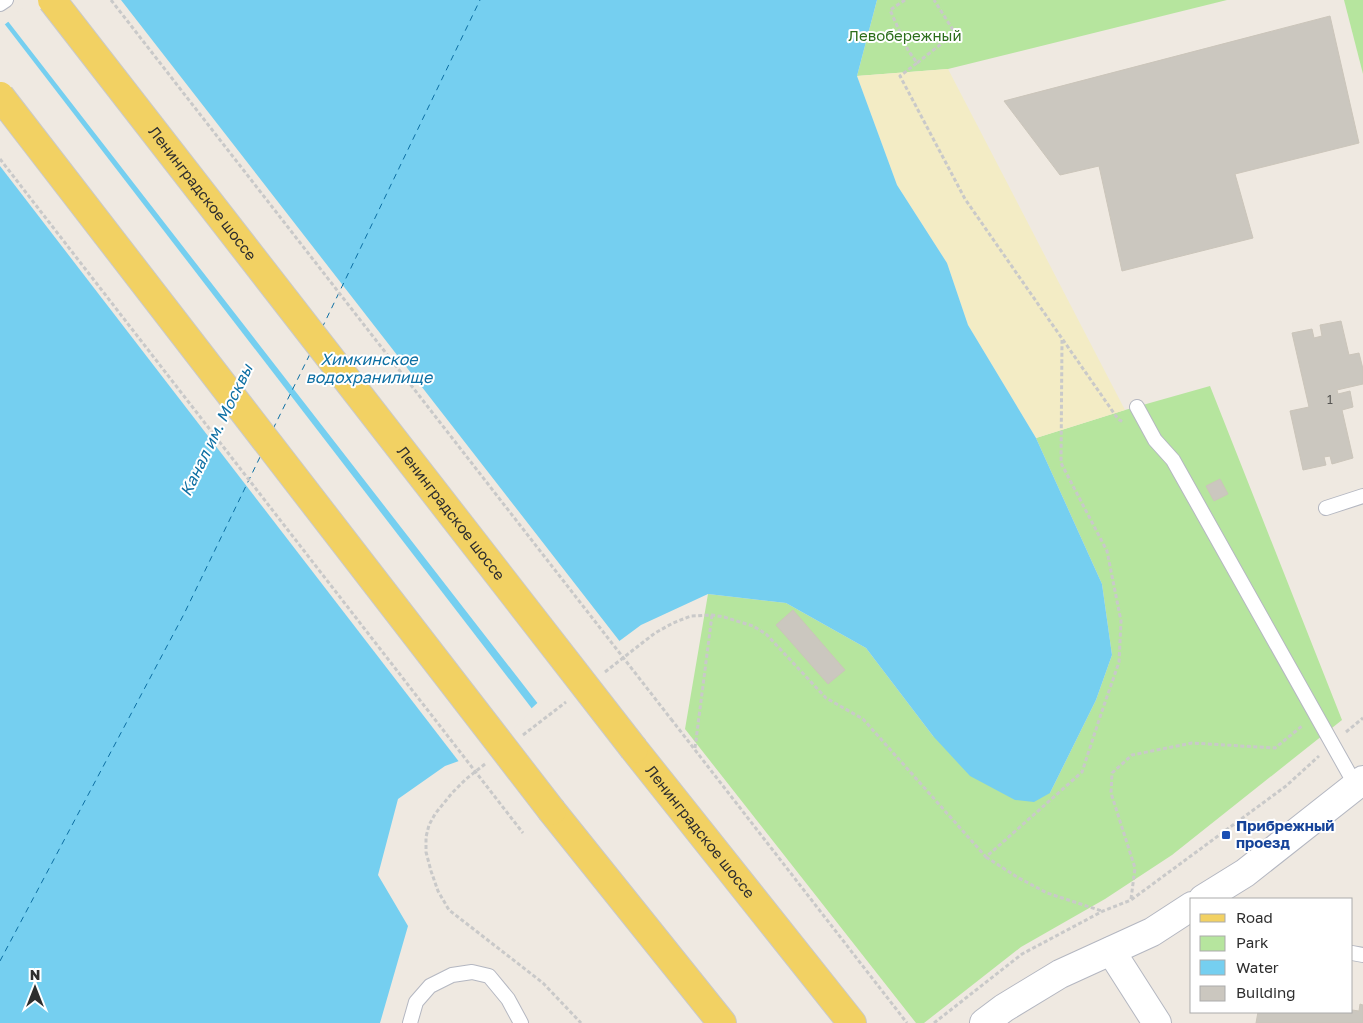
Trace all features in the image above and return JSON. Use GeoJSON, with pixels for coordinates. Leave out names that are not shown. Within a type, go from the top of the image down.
{"type":"FeatureCollection","features":[{"type":"Feature","properties":{"kind":"main road","name":"Ленинградское шоссе"},"geometry":{"type":"LineString","coordinates":[[52,0],[634,749],[852,1023]]}},
{"type":"Feature","properties":{"kind":"main road"},"geometry":{"type":"LineString","coordinates":[[0,96],[552,811],[722,1023]]}},
{"type":"Feature","properties":{"kind":"street"},"geometry":{"type":"LineString","coordinates":[[1205,898],[1245,873],[1359,783]]}},
{"type":"Feature","properties":{"kind":"street"},"geometry":{"type":"LineString","coordinates":[[984,1023],[1004,1008],[1060,974],[1152,932],[1190,907]]}},
{"type":"Feature","properties":{"kind":"street"},"geometry":{"type":"LineString","coordinates":[[1111,950],[1157,1023]]}},
{"type":"Feature","properties":{"kind":"lane"},"geometry":{"type":"LineString","coordinates":[[0,4],[6,0]]}},
{"type":"Feature","properties":{"kind":"lane"},"geometry":{"type":"LineString","coordinates":[[1137,407],[1155,440],[1173,460],[1316,715],[1359,783]]}},
{"type":"Feature","properties":{"kind":"lane"},"geometry":{"type":"LineString","coordinates":[[1326,508],[1363,496]]}},
{"type":"Feature","properties":{"kind":"lane"},"geometry":{"type":"LineString","coordinates":[[410,1023],[416,1002],[430,986],[452,974],[472,972],[489,976],[508,999],[521,1023]]}},
{"type":"Feature","properties":{"kind":"path"},"geometry":{"type":"LineString","coordinates":[[112,0],[907,1023]]}},
{"type":"Feature","properties":{"kind":"path"},"geometry":{"type":"LineString","coordinates":[[905,0],[890,10],[908,50],[918,63]]}},
{"type":"Feature","properties":{"kind":"path"},"geometry":{"type":"LineString","coordinates":[[934,0],[955,33],[900,76],[965,199],[1062,340],[1118,419],[1155,440]]}},
{"type":"Feature","properties":{"kind":"path"},"geometry":{"type":"LineString","coordinates":[[0,159],[523,833]]}},
{"type":"Feature","properties":{"kind":"path"},"geometry":{"type":"LineString","coordinates":[[986,857],[1082,772],[1119,662],[1121,622],[1107,551],[1061,463],[1062,340]]}},
{"type":"Feature","properties":{"kind":"path"},"geometry":{"type":"LineString","coordinates":[[695,749],[712,615]]}},
{"type":"Feature","properties":{"kind":"path"},"geometry":{"type":"LineString","coordinates":[[600,676],[655,633],[691,616],[712,615],[753,626],[766,634],[826,698],[863,719],[986,857],[1047,893],[1103,911]]}},
{"type":"Feature","properties":{"kind":"path"},"geometry":{"type":"LineString","coordinates":[[521,736],[568,700]]}},
{"type":"Feature","properties":{"kind":"path"},"geometry":{"type":"LineString","coordinates":[[1131,900],[1135,868],[1111,794],[1112,773],[1132,755],[1192,743],[1275,748],[1316,715]]}},
{"type":"Feature","properties":{"kind":"path"},"geometry":{"type":"LineString","coordinates":[[934,1023],[1022,954],[1103,911],[1131,900],[1286,786],[1333,744]]}},
{"type":"Feature","properties":{"kind":"path"},"geometry":{"type":"LineString","coordinates":[[490,761],[466,779],[429,824],[426,837],[426,852],[438,891],[448,910],[543,983],[582,1023]]}},
{"type":"Feature","properties":{"kind":"green space","name":"Левобережный"},"geometry":{"type":"Polygon","coordinates":[[[877,0],[1227,0],[948,69],[857,76],[877,0]]]}},
{"type":"Feature","properties":{"kind":"green space"},"geometry":{"type":"Polygon","coordinates":[[[1344,0],[1363,0],[1363,74],[1344,0]]]}},
{"type":"Feature","properties":{"kind":"green space"},"geometry":{"type":"Polygon","coordinates":[[[1210,386],[1342,720],[1172,855],[1105,899],[1021,947],[924,1023],[916,1023],[685,729],[708,594],[786,603],[866,648],[933,736],[1050,793],[1096,700],[1112,655],[1102,584],[1036,438],[1210,386]]]}},
{"type":"Feature","properties":{"kind":"sand"},"geometry":{"type":"Polygon","coordinates":[[[948,69],[1125,410],[1036,438],[968,325],[947,263],[897,185],[857,76],[948,69]]]}},
{"type":"Feature","properties":{"kind":"water","name":"Химкинское водохранилище"},"geometry":{"type":"Polygon","coordinates":[[[37,0],[877,0],[857,76],[897,185],[947,263],[968,325],[1036,438],[1102,584],[1112,655],[1096,700],[1050,793],[1034,802],[1015,800],[970,776],[933,736],[866,648],[786,603],[708,594],[641,625],[545,696],[484,752],[445,766],[398,799],[378,875],[408,926],[380,1023],[0,1023],[0,28],[37,0]]]}},
{"type":"Feature","properties":{"kind":"pier"},"geometry":{"type":"Polygon","coordinates":[[[33,0],[121,0],[621,643],[539,705],[7,20],[33,0]]]}},
{"type":"Feature","properties":{"kind":"pier"},"geometry":{"type":"Polygon","coordinates":[[[3,22],[533,710],[486,754],[460,763],[0,166],[0,25],[3,22]]]}},
{"type":"Feature","properties":{"kind":"building"},"geometry":{"type":"Polygon","coordinates":[[[1330,16],[1359,143],[1235,174],[1253,238],[1122,271],[1099,166],[1060,175],[1004,101],[1330,16]]]}},
{"type":"Feature","properties":{"kind":"building"},"geometry":{"type":"Polygon","coordinates":[[[1341,321],[1349,355],[1359,353],[1363,369],[1363,384],[1337,390],[1338,394],[1350,391],[1353,407],[1342,410],[1353,458],[1332,464],[1330,456],[1324,457],[1326,465],[1303,470],[1290,411],[1309,407],[1292,333],[1312,329],[1314,338],[1322,336],[1320,325],[1341,321]]]}},
{"type":"Feature","properties":{"kind":"building"},"geometry":{"type":"Polygon","coordinates":[[[1220,479],[1228,494],[1214,501],[1206,486],[1220,479]]]}},
{"type":"Feature","properties":{"kind":"building"},"geometry":{"type":"Polygon","coordinates":[[[793,610],[845,670],[828,684],[776,625],[793,610]]]}},
{"type":"Feature","properties":{"kind":"building"},"geometry":{"type":"Polygon","coordinates":[[[1360,1004],[1363,1005],[1363,1023],[1256,1023],[1258,1013],[1353,1013],[1353,1010],[1359,1011],[1360,1004]]]}},
{"type":"Feature","properties":{"kind":"ferry route"},"geometry":{"type":"LineString","coordinates":[[322,328],[480,0]]}},
{"type":"Feature","properties":{"kind":"ferry route"},"geometry":{"type":"LineString","coordinates":[[273,429],[310,354]]}},
{"type":"Feature","properties":{"kind":"ferry route"},"geometry":{"type":"LineString","coordinates":[[0,961],[184,614],[261,455]]}},
{"type":"Feature","properties":{"kind":"place","name":"Прибрежный проезд"},"geometry":{"type":"Point","coordinates":[1226,835]}},
{"type":"Feature","properties":{"kind":"water label","name":"Канал им. Москвы"},"geometry":{"type":"Point","coordinates":[216,430]}}]}
